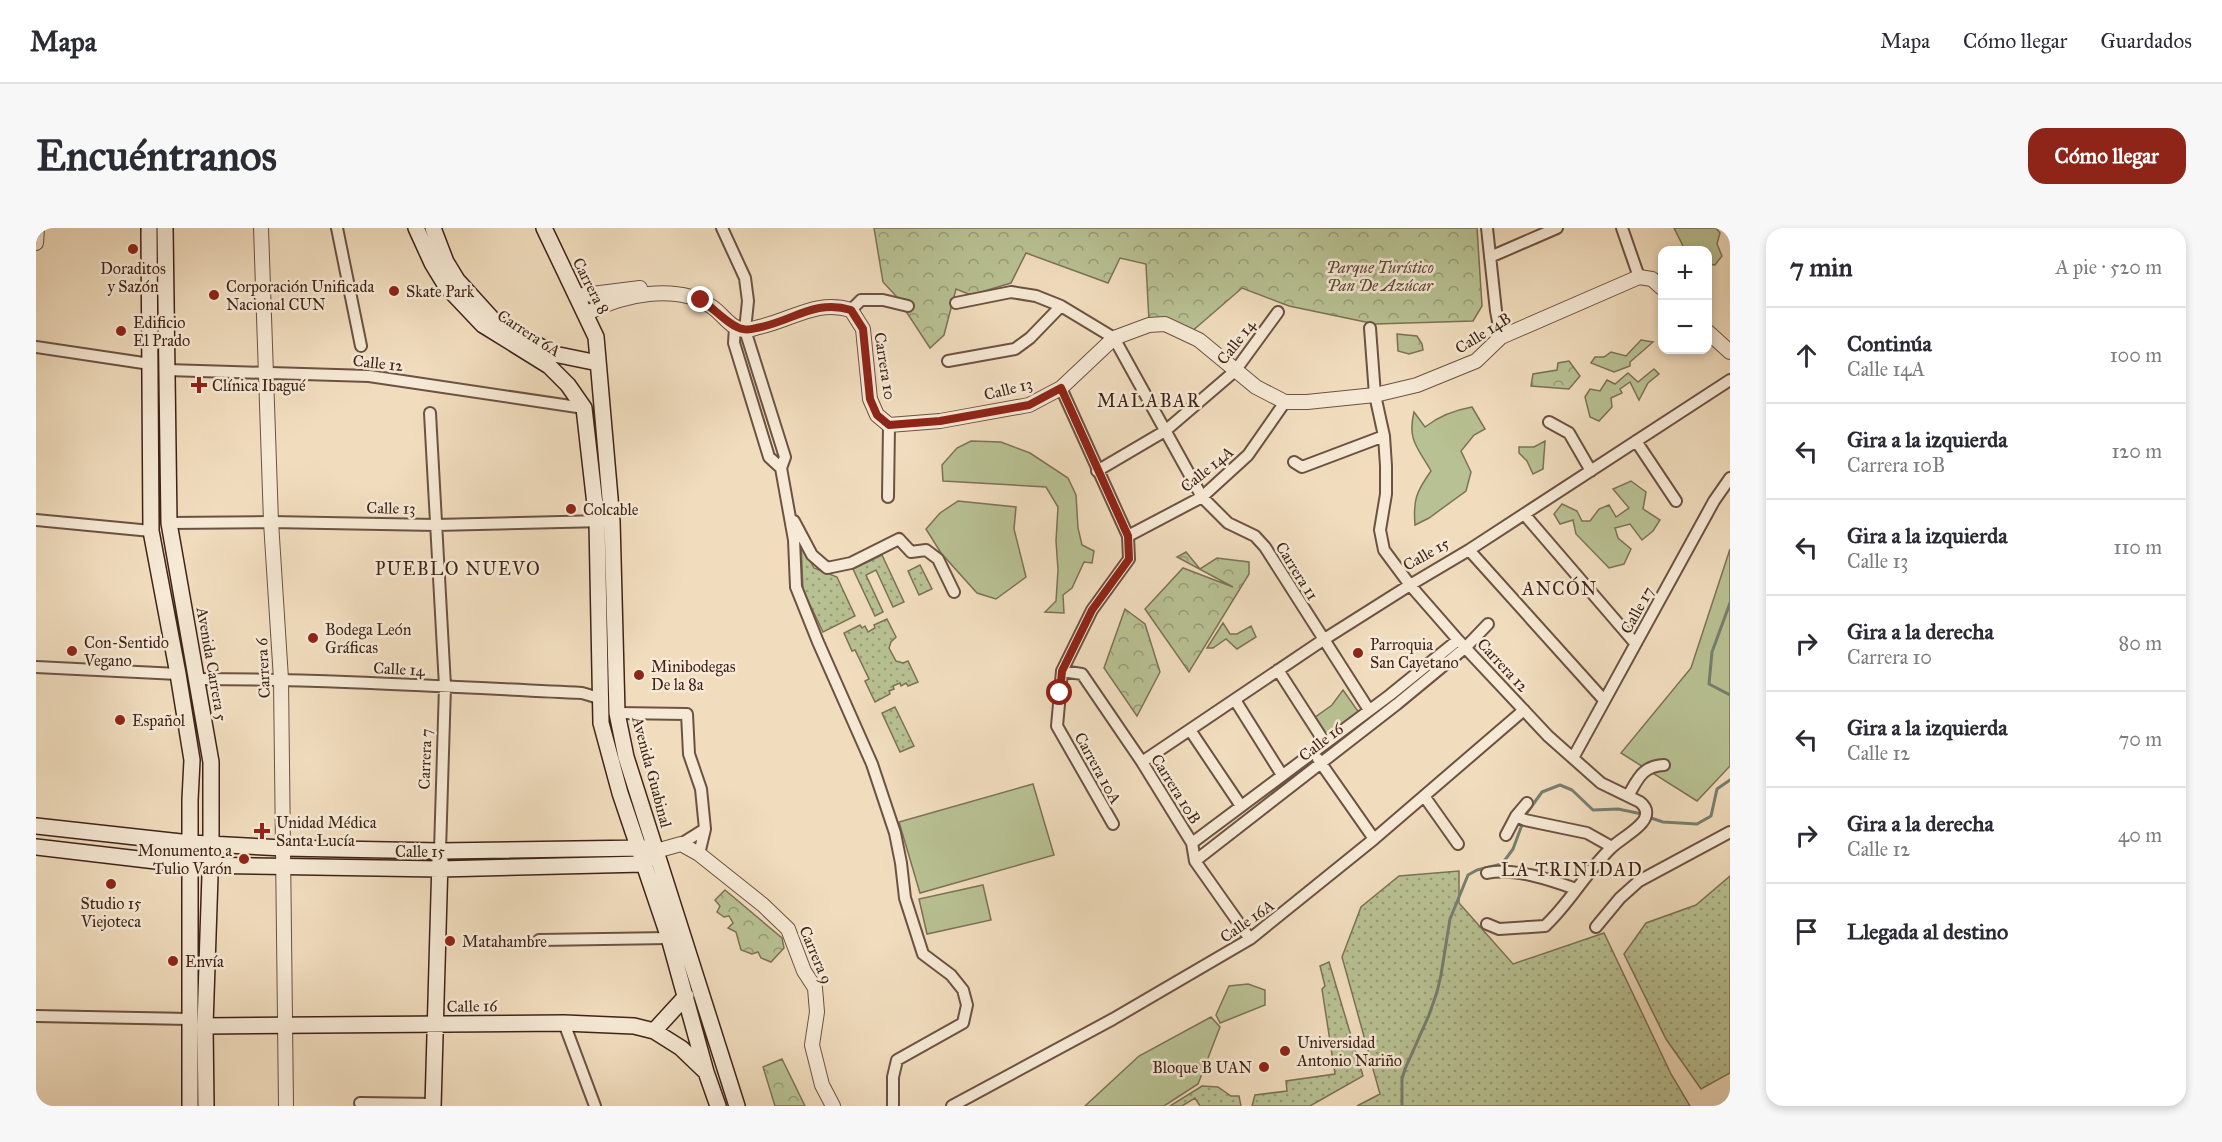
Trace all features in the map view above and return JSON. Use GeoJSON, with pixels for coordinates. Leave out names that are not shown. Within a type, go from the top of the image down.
{"type":"FeatureCollection","features":[{"type":"Feature","properties":{"kind":"main road"},"geometry":{"type":"LineString","coordinates":[[149,228],[151,531],[192,760],[190,1106]]}},
{"type":"Feature","properties":{"kind":"main road","name":"Avenida Carrera 5"},"geometry":{"type":"LineString","coordinates":[[165,228],[169,523],[211,762],[211,845],[205,1026],[206,1106]]}},
{"type":"Feature","properties":{"kind":"main road","name":"Carrera 6A"},"geometry":{"type":"LineString","coordinates":[[416,228],[432,263],[446,286],[483,325],[552,360],[584,408]]}},
{"type":"Feature","properties":{"kind":"main road"},"geometry":{"type":"LineString","coordinates":[[433,228],[446,262],[457,280],[495,322],[552,360],[598,363]]}},
{"type":"Feature","properties":{"kind":"main road","name":"Carrera 8"},"geometry":{"type":"LineString","coordinates":[[544,228],[596,337],[598,363]]}},
{"type":"Feature","properties":{"kind":"main road","name":"Avenida Guabinal"},"geometry":{"type":"LineString","coordinates":[[598,363],[612,521],[617,713],[626,758],[737,1106]]}},
{"type":"Feature","properties":{"kind":"main road"},"geometry":{"type":"LineString","coordinates":[[584,408],[597,522],[601,723],[637,847],[669,938],[706,1072],[718,1106]]}},
{"type":"Feature","properties":{"kind":"main road","name":"Calle 15"},"geometry":{"type":"LineString","coordinates":[[36,826],[211,845],[284,848],[440,850],[637,847],[656,851]]}},
{"type":"Feature","properties":{"kind":"main road","name":"Calle 15"},"geometry":{"type":"LineString","coordinates":[[36,847],[190,865],[440,869],[643,864],[656,851]]}},
{"type":"Feature","properties":{"kind":"main road","name":"Carrera 7"},"geometry":{"type":"LineString","coordinates":[[433,1105],[440,850]]}},
{"type":"Feature","properties":{"kind":"main road"},"geometry":{"type":"LineString","coordinates":[[654,1031],[686,996]]}},
{"type":"Feature","properties":{"kind":"main road","name":"Calle 16"},"geometry":{"type":"LineString","coordinates":[[205,1026],[564,1023],[634,1026],[654,1031],[681,1048],[706,1072]]}},
{"type":"Feature","properties":{"kind":"main road"},"geometry":{"type":"LineString","coordinates":[[706,1072],[723,1067]]}},
{"type":"Feature","properties":{"kind":"street"},"geometry":{"type":"LineString","coordinates":[[36,243],[37,228]]}},
{"type":"Feature","properties":{"kind":"street","name":"Carrera 6"},"geometry":{"type":"LineString","coordinates":[[261,228],[270,522],[281,679],[286,1106]]}},
{"type":"Feature","properties":{"kind":"street"},"geometry":{"type":"LineString","coordinates":[[337,228],[361,346]]}},
{"type":"Feature","properties":{"kind":"street"},"geometry":{"type":"LineString","coordinates":[[722,228],[745,278],[748,301],[734,343],[769,456],[781,468],[794,540],[796,586],[872,764],[895,833],[905,898],[923,954],[951,975],[963,990],[967,1005],[963,1023],[897,1060],[893,1077],[893,1106]]}},
{"type":"Feature","properties":{"kind":"street"},"geometry":{"type":"LineString","coordinates":[[1487,228],[1501,337]]}},
{"type":"Feature","properties":{"kind":"street"},"geometry":{"type":"LineString","coordinates":[[1490,257],[1557,228]]}},
{"type":"Feature","properties":{"kind":"street"},"geometry":{"type":"LineString","coordinates":[[1622,228],[1639,277],[1652,279],[1658,284]]}},
{"type":"Feature","properties":{"kind":"street","name":"Calle 14B"},"geometry":{"type":"LineString","coordinates":[[1285,402],[1375,395],[1417,385],[1476,360],[1501,337],[1639,277]]}},
{"type":"Feature","properties":{"kind":"street"},"geometry":{"type":"LineString","coordinates":[[576,296],[685,284],[721,304],[740,328]]}},
{"type":"Feature","properties":{"kind":"street"},"geometry":{"type":"LineString","coordinates":[[956,303],[1011,292],[1036,296],[1061,306],[1114,338],[1149,326],[1165,324],[1199,340],[1256,387],[1285,402]]}},
{"type":"Feature","properties":{"kind":"street"},"geometry":{"type":"LineString","coordinates":[[586,314],[604,303],[629,298],[683,294],[708,304],[740,328],[766,326],[820,307],[837,305],[851,310],[861,300],[883,300],[908,306]]}},
{"type":"Feature","properties":{"kind":"street"},"geometry":{"type":"LineString","coordinates":[[948,361],[1015,349],[1030,338],[1061,306]]}},
{"type":"Feature","properties":{"kind":"street","name":"Carrera 10"},"geometry":{"type":"LineString","coordinates":[[851,310],[863,329],[870,399],[877,415],[889,425],[888,497]]}},
{"type":"Feature","properties":{"kind":"street","name":"Calle 14"},"geometry":{"type":"LineString","coordinates":[[1097,471],[1165,431],[1235,371],[1278,312]]}},
{"type":"Feature","properties":{"kind":"street","name":"Carrera 12"},"geometry":{"type":"LineString","coordinates":[[1370,328],[1375,395],[1384,436],[1386,494],[1380,530],[1384,550],[1410,585],[1462,644],[1548,736],[1601,783],[1640,802],[1645,807],[1645,816],[1612,847]]}},
{"type":"Feature","properties":{"kind":"street"},"geometry":{"type":"LineString","coordinates":[[1712,336],[1730,352]]}},
{"type":"Feature","properties":{"kind":"street","name":"Calle 13"},"geometry":{"type":"LineString","coordinates":[[889,425],[940,421],[1029,405],[1061,388],[1114,338]]}},
{"type":"Feature","properties":{"kind":"street","name":"Carrera 11"},"geometry":{"type":"LineString","coordinates":[[1114,338],[1202,497],[1228,523],[1255,536],[1266,547],[1369,710]]}},
{"type":"Feature","properties":{"kind":"street"},"geometry":{"type":"LineString","coordinates":[[36,347],[150,364]]}},
{"type":"Feature","properties":{"kind":"street","name":"Calle 12"},"geometry":{"type":"LineString","coordinates":[[167,370],[369,376],[584,408]]}},
{"type":"Feature","properties":{"kind":"street","name":"Calle 15"},"geometry":{"type":"LineString","coordinates":[[1142,762],[1323,640],[1469,550],[1730,380]]}},
{"type":"Feature","properties":{"kind":"street"},"geometry":{"type":"LineString","coordinates":[[1061,388],[1128,536],[1129,559],[1092,610],[1062,671]]}},
{"type":"Feature","properties":{"kind":"street","name":"Calle 14A"},"geometry":{"type":"LineString","coordinates":[[1128,536],[1202,497],[1248,455],[1285,402]]}},
{"type":"Feature","properties":{"kind":"street","name":"Carrera 7"},"geometry":{"type":"LineString","coordinates":[[430,413],[445,686],[440,850]]}},
{"type":"Feature","properties":{"kind":"street"},"geometry":{"type":"LineString","coordinates":[[1549,422],[1569,433],[1591,471]]}},
{"type":"Feature","properties":{"kind":"street"},"geometry":{"type":"LineString","coordinates":[[1294,462],[1302,467],[1316,463],[1384,436]]}},
{"type":"Feature","properties":{"kind":"street"},"geometry":{"type":"LineString","coordinates":[[1636,441],[1676,501]]}},
{"type":"Feature","properties":{"kind":"street","name":"Calle 17"},"geometry":{"type":"LineString","coordinates":[[1573,758],[1714,501],[1730,478]]}},
{"type":"Feature","properties":{"kind":"street"},"geometry":{"type":"LineString","coordinates":[[789,510],[812,555],[827,568],[851,563],[899,539],[911,552],[926,550],[938,559],[954,592]]}},
{"type":"Feature","properties":{"kind":"street"},"geometry":{"type":"LineString","coordinates":[[1524,514],[1635,643]]}},
{"type":"Feature","properties":{"kind":"street"},"geometry":{"type":"LineString","coordinates":[[36,520],[151,531]]}},
{"type":"Feature","properties":{"kind":"street","name":"Calle 13"},"geometry":{"type":"LineString","coordinates":[[169,523],[436,525],[612,521]]}},
{"type":"Feature","properties":{"kind":"street"},"geometry":{"type":"LineString","coordinates":[[1469,550],[1604,699]]}},
{"type":"Feature","properties":{"kind":"street","name":"Calle 16"},"geometry":{"type":"LineString","coordinates":[[1196,861],[1322,764],[1394,699],[1488,624]]}},
{"type":"Feature","properties":{"kind":"street"},"geometry":{"type":"LineString","coordinates":[[36,667],[178,674]]}},
{"type":"Feature","properties":{"kind":"street"},"geometry":{"type":"LineString","coordinates":[[1278,670],[1325,743]]}},
{"type":"Feature","properties":{"kind":"street","name":"Carrera 10A"},"geometry":{"type":"LineString","coordinates":[[1062,671],[1057,726],[1113,824]]}},
{"type":"Feature","properties":{"kind":"street","name":"Carrera 10B"},"geometry":{"type":"LineString","coordinates":[[1062,671],[1082,674],[1142,762],[1192,843],[1196,861],[1250,939]]}},
{"type":"Feature","properties":{"kind":"street","name":"Calle 14"},"geometry":{"type":"LineString","coordinates":[[197,679],[281,679],[445,686],[582,693],[599,698]]}},
{"type":"Feature","properties":{"kind":"street","name":"Calle 16"},"geometry":{"type":"LineString","coordinates":[[1192,843],[1369,710],[1394,699]]}},
{"type":"Feature","properties":{"kind":"street"},"geometry":{"type":"LineString","coordinates":[[1235,700],[1282,775]]}},
{"type":"Feature","properties":{"kind":"street","name":"Calle 16A"},"geometry":{"type":"LineString","coordinates":[[952,1106],[1113,1019],[1250,939],[1374,839],[1524,710]]}},
{"type":"Feature","properties":{"kind":"street"},"geometry":{"type":"LineString","coordinates":[[617,713],[687,714],[689,754],[701,789],[705,829],[699,854]]}},
{"type":"Feature","properties":{"kind":"street"},"geometry":{"type":"LineString","coordinates":[[1190,730],[1241,806]]}},
{"type":"Feature","properties":{"kind":"street"},"geometry":{"type":"LineString","coordinates":[[1313,752],[1374,839]]}},
{"type":"Feature","properties":{"kind":"street"},"geometry":{"type":"LineString","coordinates":[[1628,796],[1643,772],[1653,765],[1664,765]]}},
{"type":"Feature","properties":{"kind":"street"},"geometry":{"type":"LineString","coordinates":[[1424,796],[1458,844]]}},
{"type":"Feature","properties":{"kind":"street"},"geometry":{"type":"LineString","coordinates":[[1506,835],[1521,818],[1527,803]]}},
{"type":"Feature","properties":{"kind":"street"},"geometry":{"type":"LineString","coordinates":[[1487,924],[1499,929],[1545,926],[1588,872],[1612,847],[1587,833],[1521,818]]}},
{"type":"Feature","properties":{"kind":"street","name":"Calle 15"},"geometry":{"type":"LineString","coordinates":[[656,851],[681,844],[705,829]]}},
{"type":"Feature","properties":{"kind":"street"},"geometry":{"type":"LineString","coordinates":[[1596,927],[1620,898],[1640,881],[1730,832]]}},
{"type":"Feature","properties":{"kind":"street","name":"Carrera 9"},"geometry":{"type":"LineString","coordinates":[[681,844],[699,854],[788,928],[804,971],[815,988],[818,1012],[812,1045],[822,1085],[833,1106]]}},
{"type":"Feature","properties":{"kind":"street"},"geometry":{"type":"LineString","coordinates":[[1487,873],[1508,871],[1547,879],[1576,889]]}},
{"type":"Feature","properties":{"kind":"street"},"geometry":{"type":"LineString","coordinates":[[539,940],[669,938]]}},
{"type":"Feature","properties":{"kind":"street"},"geometry":{"type":"LineString","coordinates":[[36,1016],[190,1019]]}},
{"type":"Feature","properties":{"kind":"street"},"geometry":{"type":"LineString","coordinates":[[564,1023],[595,1106]]}},
{"type":"Feature","properties":{"kind":"street"},"geometry":{"type":"LineString","coordinates":[[360,1103],[433,1105]]}},
{"type":"Feature","properties":{"kind":"green space","name":"Parque Turístico Pan De Azúcar"},"geometry":{"type":"Polygon","coordinates":[[[874,228],[1477,228],[1482,306],[1473,321],[1375,324],[1289,306],[1242,288],[1190,333],[1149,321],[1146,264],[1120,258],[1108,283],[1026,253],[1011,283],[971,295],[956,289],[944,335],[930,348],[896,296],[883,282],[874,228]]]}},
{"type":"Feature","properties":{"kind":"green space"},"geometry":{"type":"Polygon","coordinates":[[[1674,228],[1716,228],[1720,233],[1717,244],[1722,256],[1715,265],[1712,265],[1712,246],[1683,246],[1674,228]]]}},
{"type":"Feature","properties":{"kind":"green space"},"geometry":{"type":"Polygon","coordinates":[[[1397,334],[1417,336],[1423,350],[1409,354],[1398,351],[1397,334]]]}},
{"type":"Feature","properties":{"kind":"green space"},"geometry":{"type":"Polygon","coordinates":[[[1641,340],[1653,342],[1630,362],[1630,366],[1614,372],[1591,363],[1595,357],[1604,357],[1611,352],[1626,356],[1641,340]]]}},
{"type":"Feature","properties":{"kind":"green space"},"geometry":{"type":"Polygon","coordinates":[[[1569,361],[1580,376],[1569,389],[1531,386],[1533,374],[1557,370],[1558,363],[1569,361]]]}},
{"type":"Feature","properties":{"kind":"green space"},"geometry":{"type":"Polygon","coordinates":[[[1654,369],[1659,374],[1648,383],[1639,400],[1630,382],[1620,389],[1622,393],[1611,398],[1612,407],[1599,421],[1590,417],[1585,397],[1590,389],[1600,391],[1607,380],[1615,384],[1628,373],[1638,382],[1654,369]]]}},
{"type":"Feature","properties":{"kind":"green space"},"geometry":{"type":"Polygon","coordinates":[[[1472,407],[1485,429],[1474,435],[1461,451],[1471,472],[1466,491],[1429,518],[1415,525],[1417,496],[1431,471],[1413,437],[1414,412],[1425,427],[1447,414],[1472,407]]]}},
{"type":"Feature","properties":{"kind":"green space"},"geometry":{"type":"Polygon","coordinates":[[[971,441],[1001,442],[1030,453],[1068,478],[1076,495],[1078,528],[1082,545],[1094,551],[1092,563],[1084,562],[1072,588],[1063,595],[1064,613],[1045,612],[1056,601],[1058,507],[1046,487],[943,481],[942,465],[957,448],[971,441]]]}},
{"type":"Feature","properties":{"kind":"green space"},"geometry":{"type":"Polygon","coordinates":[[[1545,441],[1543,469],[1533,474],[1527,461],[1519,453],[1519,447],[1534,447],[1545,441]]]}},
{"type":"Feature","properties":{"kind":"green space"},"geometry":{"type":"Polygon","coordinates":[[[1631,481],[1646,492],[1643,509],[1660,520],[1653,531],[1642,540],[1630,524],[1615,528],[1618,538],[1631,549],[1624,564],[1609,568],[1576,534],[1573,520],[1560,524],[1554,514],[1562,504],[1577,511],[1582,521],[1590,521],[1599,509],[1609,505],[1616,517],[1629,508],[1613,489],[1631,481]]]}},
{"type":"Feature","properties":{"kind":"green space"},"geometry":{"type":"Polygon","coordinates":[[[958,501],[1016,507],[1014,529],[1026,577],[996,599],[977,593],[941,553],[926,529],[940,513],[958,501]]]}},
{"type":"Feature","properties":{"kind":"green space"},"geometry":{"type":"Polygon","coordinates":[[[801,543],[814,568],[837,577],[855,616],[823,632],[803,590],[801,543]]]}},
{"type":"Feature","properties":{"kind":"green space"},"geometry":{"type":"Polygon","coordinates":[[[1730,549],[1730,766],[1697,801],[1621,753],[1691,668],[1730,549]]]}},
{"type":"Feature","properties":{"kind":"green space"},"geometry":{"type":"Polygon","coordinates":[[[1186,552],[1200,569],[1217,558],[1249,562],[1249,574],[1189,672],[1145,609],[1183,568],[1233,587],[1177,557],[1186,552]]]}},
{"type":"Feature","properties":{"kind":"green space"},"geometry":{"type":"Polygon","coordinates":[[[882,555],[904,602],[893,607],[876,570],[866,575],[883,612],[875,616],[853,569],[882,555]]]}},
{"type":"Feature","properties":{"kind":"green space"},"geometry":{"type":"Polygon","coordinates":[[[920,565],[932,589],[919,595],[908,571],[920,565]]]}},
{"type":"Feature","properties":{"kind":"green space"},"geometry":{"type":"Polygon","coordinates":[[[1125,609],[1145,624],[1160,672],[1137,716],[1104,668],[1125,609]]]}},
{"type":"Feature","properties":{"kind":"green space"},"geometry":{"type":"Polygon","coordinates":[[[887,619],[896,637],[889,648],[896,661],[903,663],[908,661],[918,682],[908,686],[906,683],[901,686],[900,683],[893,686],[894,689],[889,691],[890,694],[875,702],[865,681],[869,679],[844,633],[860,625],[862,628],[865,626],[868,632],[875,628],[874,625],[887,619]]]}},
{"type":"Feature","properties":{"kind":"green space"},"geometry":{"type":"Polygon","coordinates":[[[1223,623],[1230,634],[1237,634],[1251,626],[1256,637],[1237,649],[1226,639],[1213,648],[1207,648],[1223,623]]]}},
{"type":"Feature","properties":{"kind":"green space"},"geometry":{"type":"Polygon","coordinates":[[[1343,690],[1362,717],[1330,740],[1314,718],[1332,705],[1343,690]]]}},
{"type":"Feature","properties":{"kind":"green space"},"geometry":{"type":"Polygon","coordinates":[[[895,707],[914,746],[900,752],[882,713],[895,707]]]}},
{"type":"Feature","properties":{"kind":"green space"},"geometry":{"type":"Polygon","coordinates":[[[1033,784],[1054,855],[920,893],[899,822],[1033,784]]]}},
{"type":"Feature","properties":{"kind":"green space"},"geometry":{"type":"Polygon","coordinates":[[[1459,871],[1459,903],[1513,964],[1604,933],[1671,1074],[1690,1106],[1357,1106],[1380,1094],[1342,957],[1361,907],[1399,876],[1459,871]]]}},
{"type":"Feature","properties":{"kind":"green space"},"geometry":{"type":"Polygon","coordinates":[[[1730,876],[1730,1073],[1701,1089],[1666,1039],[1624,954],[1646,923],[1696,905],[1730,876]]]}},
{"type":"Feature","properties":{"kind":"green space"},"geometry":{"type":"Polygon","coordinates":[[[983,885],[991,920],[927,934],[919,899],[983,885]]]}},
{"type":"Feature","properties":{"kind":"green space"},"geometry":{"type":"Polygon","coordinates":[[[725,890],[782,938],[784,948],[771,962],[761,958],[758,952],[752,954],[741,950],[736,932],[728,928],[733,923],[729,916],[724,917],[717,912],[720,906],[715,900],[725,890]]]}},
{"type":"Feature","properties":{"kind":"green space"},"geometry":{"type":"Polygon","coordinates":[[[1329,962],[1363,1076],[1310,1106],[1252,1106],[1255,1095],[1287,1091],[1286,1081],[1335,1074],[1322,989],[1325,986],[1320,966],[1329,962]]]}},
{"type":"Feature","properties":{"kind":"green space"},"geometry":{"type":"Polygon","coordinates":[[[1248,984],[1265,990],[1265,1005],[1220,1023],[1216,1015],[1229,986],[1248,984]]]}},
{"type":"Feature","properties":{"kind":"green space"},"geometry":{"type":"Polygon","coordinates":[[[1211,1017],[1220,1027],[1198,1084],[1164,1106],[1085,1106],[1139,1056],[1211,1017]]]}},
{"type":"Feature","properties":{"kind":"green space"},"geometry":{"type":"Polygon","coordinates":[[[782,1059],[805,1106],[775,1106],[763,1067],[782,1059]]]}},
{"type":"Feature","properties":{"kind":"green space"},"geometry":{"type":"Polygon","coordinates":[[[1202,1086],[1218,1087],[1231,1096],[1239,1096],[1241,1106],[1200,1106],[1195,1098],[1182,1106],[1170,1106],[1202,1086]]]}},
{"type":"Feature","properties":{"kind":"waterway"},"geometry":{"type":"LineString","coordinates":[[1730,603],[1712,652],[1709,684],[1730,695]]}},
{"type":"Feature","properties":{"kind":"waterway"},"geometry":{"type":"LineString","coordinates":[[1648,817],[1663,822],[1697,824],[1711,816],[1717,789],[1730,780]]}},
{"type":"Feature","properties":{"kind":"waterway"},"geometry":{"type":"LineString","coordinates":[[1402,1106],[1402,1079],[1437,992],[1450,919],[1468,875],[1477,870],[1502,864],[1513,849],[1526,814],[1542,792],[1560,785],[1572,790],[1593,810],[1618,809],[1642,814]]}},
{"type":"Feature","properties":{"kind":"place","name":"Doraditos y Sazón"},"geometry":{"type":"Point","coordinates":[133,249]}},
{"type":"Feature","properties":{"kind":"place","name":"Skate Park"},"geometry":{"type":"Point","coordinates":[394,291]}},
{"type":"Feature","properties":{"kind":"place","name":"Corporación Unificada Nacional CUN"},"geometry":{"type":"Point","coordinates":[214,295]}},
{"type":"Feature","properties":{"kind":"place","name":"Edificio El Prado"},"geometry":{"type":"Point","coordinates":[121,331]}},
{"type":"Feature","properties":{"kind":"place","name":"Clínica Ibagué"},"geometry":{"type":"Point","coordinates":[199,385]}},
{"type":"Feature","properties":{"kind":"place","name":"Colcable"},"geometry":{"type":"Point","coordinates":[571,509]}},
{"type":"Feature","properties":{"kind":"place","name":"Bodega León Gráficas"},"geometry":{"type":"Point","coordinates":[313,638]}},
{"type":"Feature","properties":{"kind":"place","name":"Con-Sentido Vegano"},"geometry":{"type":"Point","coordinates":[72,651]}},
{"type":"Feature","properties":{"kind":"place","name":"Parroquia San Cayetano"},"geometry":{"type":"Point","coordinates":[1358,653]}},
{"type":"Feature","properties":{"kind":"place","name":"Minibodegas De la 8a"},"geometry":{"type":"Point","coordinates":[639,675]}},
{"type":"Feature","properties":{"kind":"place","name":"Español"},"geometry":{"type":"Point","coordinates":[120,720]}},
{"type":"Feature","properties":{"kind":"place","name":"Unidad Médica Santa Lucía"},"geometry":{"type":"Point","coordinates":[262,831]}},
{"type":"Feature","properties":{"kind":"place","name":"Monumento a Tulio Varón"},"geometry":{"type":"Point","coordinates":[244,859]}},
{"type":"Feature","properties":{"kind":"place","name":"Studio 15 Viejoteca"},"geometry":{"type":"Point","coordinates":[111,884]}},
{"type":"Feature","properties":{"kind":"place","name":"Matahambre"},"geometry":{"type":"Point","coordinates":[450,941]}},
{"type":"Feature","properties":{"kind":"place","name":"Envía"},"geometry":{"type":"Point","coordinates":[173,961]}},
{"type":"Feature","properties":{"kind":"place","name":"Universidad Antonio Nariño"},"geometry":{"type":"Point","coordinates":[1285,1051]}},
{"type":"Feature","properties":{"kind":"place","name":"Bloque B UAN"},"geometry":{"type":"Point","coordinates":[1264,1067]}},
{"type":"Feature","properties":{"kind":"district","name":"MALABAR"},"geometry":{"type":"Point","coordinates":[1149,401]}},
{"type":"Feature","properties":{"kind":"district","name":"PUEBLO NUEVO"},"geometry":{"type":"Point","coordinates":[458,569]}},
{"type":"Feature","properties":{"kind":"district","name":"ANCÓN"},"geometry":{"type":"Point","coordinates":[1560,589]}},
{"type":"Feature","properties":{"kind":"district","name":"LA TRINIDAD"},"geometry":{"type":"Point","coordinates":[1572,870]}},
{"type":"Feature","properties":{"kind":"route"},"geometry":{"type":"LineString","coordinates":[[701,300],[735,327],[745,330],[766,326],[820,307],[837,305],[851,310],[863,329],[870,399],[877,415],[889,425],[940,421],[1029,405],[1061,388],[1128,536],[1129,559],[1092,610],[1062,671],[1060,693]]}}]}
